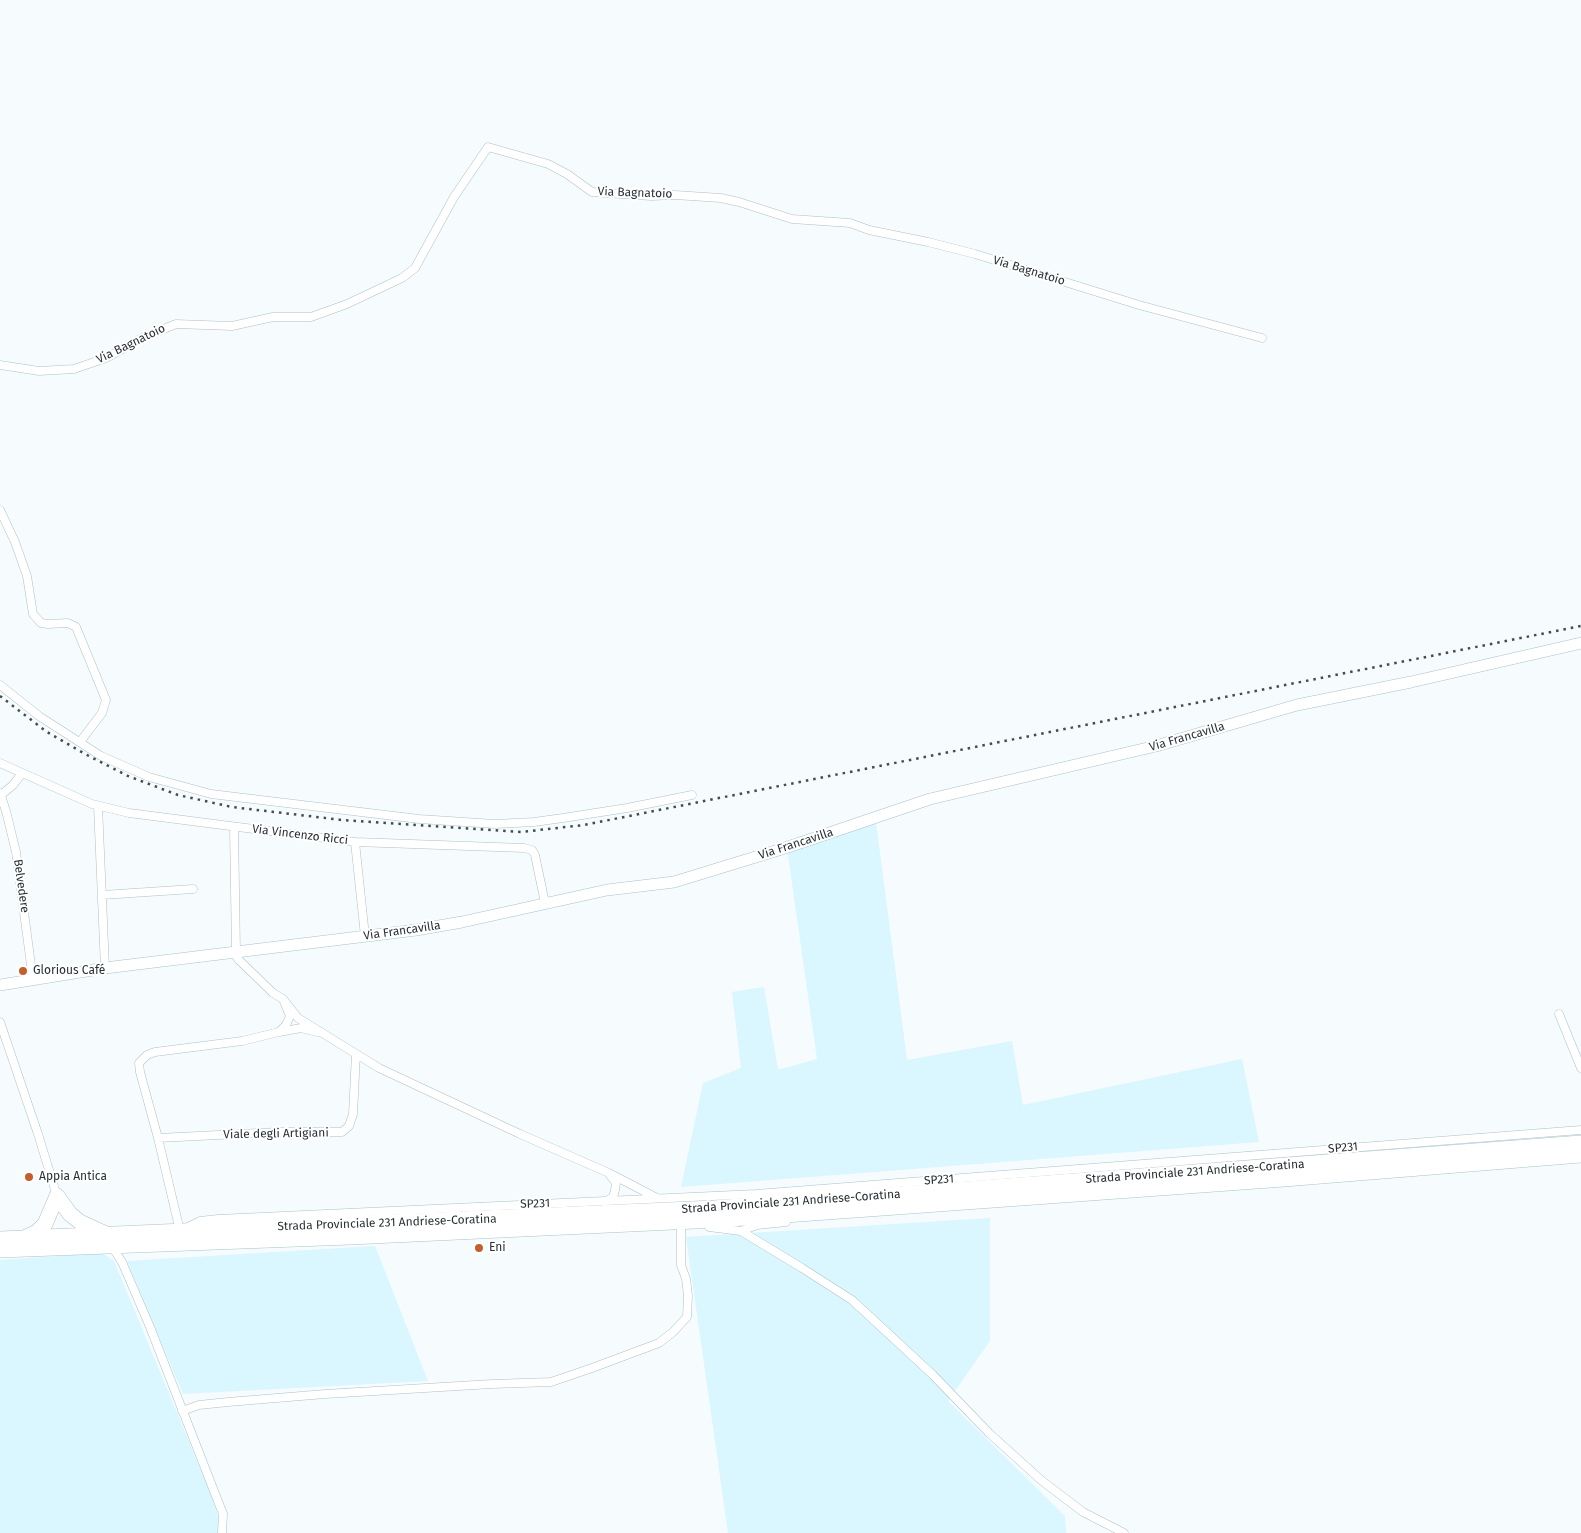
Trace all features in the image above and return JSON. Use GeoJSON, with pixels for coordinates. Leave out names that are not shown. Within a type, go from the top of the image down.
{"type":"FeatureCollection","features":[{"type":"Feature","properties":{"kind":"highway","name":"Strada Provinciale 231 Andriese-Coratina"},"geometry":{"type":"LineString","coordinates":[[0,1250],[110,1240],[180,1231],[696,1209],[1581,1143]]}},
{"type":"Feature","properties":{"kind":"highway","name":"Strada Provinciale 231 Andriese-Coratina"},"geometry":{"type":"LineString","coordinates":[[0,1239],[110,1240],[627,1225],[837,1212],[1581,1155]]}},
{"type":"Feature","properties":{"kind":"highway"},"geometry":{"type":"LineString","coordinates":[[24,1238],[37,1232],[45,1224],[57,1196]]}},
{"type":"Feature","properties":{"kind":"highway"},"geometry":{"type":"LineString","coordinates":[[57,1196],[70,1214],[110,1240]]}},
{"type":"Feature","properties":{"kind":"street","name":"Via Bagnatoio"},"geometry":{"type":"LineString","coordinates":[[0,365],[39,371],[74,369],[106,358],[144,337],[176,324],[232,326],[273,317],[311,317],[347,304],[402,278],[415,268],[454,197],[488,147],[548,164],[567,174],[592,192],[720,198],[792,219],[850,223],[868,230],[928,242],[974,254],[1139,305],[1262,338]]}},
{"type":"Feature","properties":{"kind":"street"},"geometry":{"type":"LineString","coordinates":[[0,510],[15,542],[27,576],[33,614],[41,622],[48,624],[68,623],[76,627],[106,700],[102,712],[80,742]]}},
{"type":"Feature","properties":{"kind":"street","name":"Via Francavilla"},"geometry":{"type":"LineString","coordinates":[[0,986],[105,968],[462,922],[607,890],[674,882],[785,848],[930,799],[1156,746],[1297,705],[1411,682],[1581,643]]}},
{"type":"Feature","properties":{"kind":"street"},"geometry":{"type":"LineString","coordinates":[[0,685],[39,716],[101,756],[149,777],[211,794],[419,819],[495,824],[534,822],[627,808],[692,794]]}},
{"type":"Feature","properties":{"kind":"street","name":"Via Vincenzo Ricci"},"geometry":{"type":"LineString","coordinates":[[1,765],[98,806],[129,813],[356,842],[488,846],[532,850],[535,855],[544,903]]}},
{"type":"Feature","properties":{"kind":"street"},"geometry":{"type":"LineString","coordinates":[[1,794],[13,785],[22,773]]}},
{"type":"Feature","properties":{"kind":"street","name":"Belvedere"},"geometry":{"type":"LineString","coordinates":[[1,794],[16,852],[33,980]]}},
{"type":"Feature","properties":{"kind":"street"},"geometry":{"type":"LineString","coordinates":[[98,806],[105,968]]}},
{"type":"Feature","properties":{"kind":"street"},"geometry":{"type":"LineString","coordinates":[[234,827],[235,952],[239,960],[273,993],[283,999],[298,1018],[380,1068],[437,1096],[609,1173],[658,1198]]}},
{"type":"Feature","properties":{"kind":"street"},"geometry":{"type":"LineString","coordinates":[[356,842],[365,936]]}},
{"type":"Feature","properties":{"kind":"street"},"geometry":{"type":"LineString","coordinates":[[102,895],[193,889]]}},
{"type":"Feature","properties":{"kind":"street"},"geometry":{"type":"LineString","coordinates":[[279,1032],[286,1025],[290,1016],[283,999]]}},
{"type":"Feature","properties":{"kind":"street"},"geometry":{"type":"LineString","coordinates":[[1559,1014],[1581,1068]]}},
{"type":"Feature","properties":{"kind":"street"},"geometry":{"type":"LineString","coordinates":[[0,1022],[41,1142],[57,1196]]}},
{"type":"Feature","properties":{"kind":"street"},"geometry":{"type":"LineString","coordinates":[[180,1231],[139,1063],[147,1054],[155,1052],[242,1041],[301,1028],[322,1033]]}},
{"type":"Feature","properties":{"kind":"street","name":"Viale degli Artigiani"},"geometry":{"type":"LineString","coordinates":[[158,1138],[279,1132],[342,1132],[349,1126],[353,1114],[356,1054]]}},
{"type":"Feature","properties":{"kind":"street","name":"SP231"},"geometry":{"type":"LineString","coordinates":[[180,1231],[200,1221],[218,1219],[756,1194],[1581,1130]]}},
{"type":"Feature","properties":{"kind":"street"},"geometry":{"type":"LineString","coordinates":[[741,1231],[757,1225],[791,1222],[1581,1160]]}},
{"type":"Feature","properties":{"kind":"street"},"geometry":{"type":"LineString","coordinates":[[604,1202],[613,1197],[615,1190],[616,1183],[609,1173]]}},
{"type":"Feature","properties":{"kind":"street"},"geometry":{"type":"LineString","coordinates":[[627,1225],[716,1227],[741,1231],[802,1268],[852,1300],[933,1375],[989,1433],[1041,1480],[1083,1512],[1124,1533]]}},
{"type":"Feature","properties":{"kind":"street"},"geometry":{"type":"LineString","coordinates":[[182,1411],[199,1406],[228,1402],[325,1394],[551,1382],[592,1368],[659,1343],[673,1332],[687,1316],[688,1296],[686,1279],[681,1265],[682,1226]]}},
{"type":"Feature","properties":{"kind":"street"},"geometry":{"type":"LineString","coordinates":[[110,1240],[122,1262],[150,1326],[222,1514],[222,1533]]}},
{"type":"Feature","properties":{"kind":"shaded area"},"geometry":{"type":"Polygon","coordinates":[[[876,822],[907,1060],[1012,1041],[1023,1105],[1242,1059],[1259,1142],[681,1187],[703,1083],[741,1068],[732,992],[764,987],[778,1070],[817,1059],[787,848],[876,822]]]}},
{"type":"Feature","properties":{"kind":"shaded area"},"geometry":{"type":"Polygon","coordinates":[[[990,1218],[990,1341],[948,1401],[1065,1516],[1066,1533],[728,1533],[686,1237],[990,1218]]]}},
{"type":"Feature","properties":{"kind":"shaded area"},"geometry":{"type":"Polygon","coordinates":[[[375,1246],[428,1381],[183,1394],[127,1261],[375,1246]]]}},
{"type":"Feature","properties":{"kind":"shaded area"},"geometry":{"type":"Polygon","coordinates":[[[102,1253],[114,1261],[212,1497],[220,1524],[219,1533],[0,1533],[0,1260],[102,1253]]]}},
{"type":"Feature","properties":{"kind":"railway"},"geometry":{"type":"LineString","coordinates":[[0,696],[47,732],[85,754],[128,776],[178,795],[232,807],[342,820],[521,832],[584,825],[1581,626]]}},
{"type":"Feature","properties":{"kind":"place","name":"Glorious Café"},"geometry":{"type":"Point","coordinates":[23,971]}},
{"type":"Feature","properties":{"kind":"place","name":"Appia Antica"},"geometry":{"type":"Point","coordinates":[29,1177]}},
{"type":"Feature","properties":{"kind":"place","name":"Eni"},"geometry":{"type":"Point","coordinates":[479,1248]}}]}
